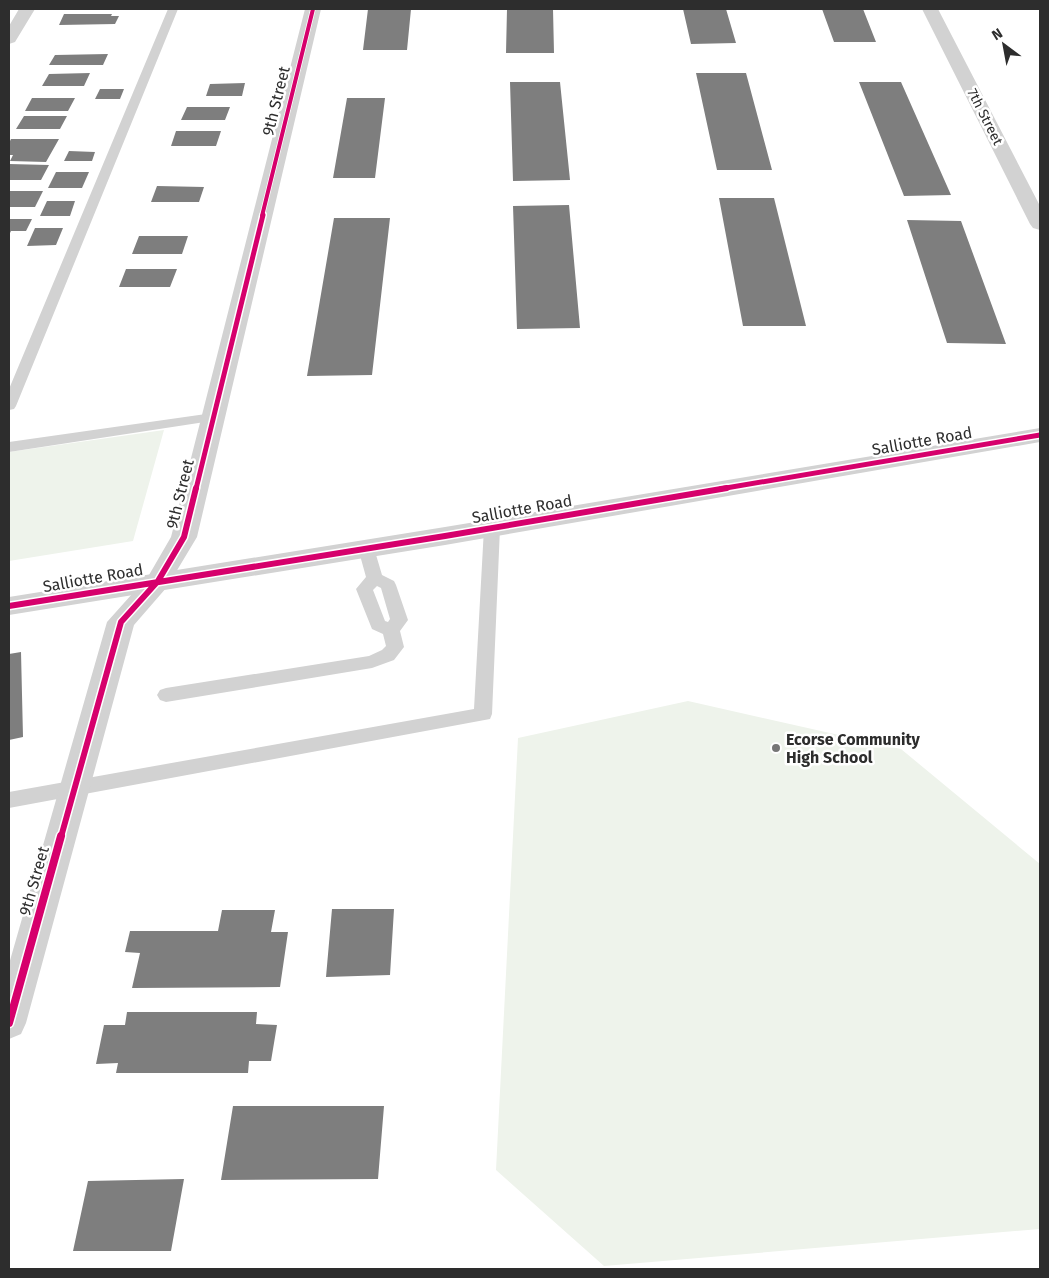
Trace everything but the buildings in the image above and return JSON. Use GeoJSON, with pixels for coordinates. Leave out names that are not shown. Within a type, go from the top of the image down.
{"type":"FeatureCollection","features":[{"type":"Feature","properties":{"kind":"street"},"geometry":{"type":"LineString","coordinates":[[9,39],[27,9]]}},
{"type":"Feature","properties":{"kind":"street","name":"9th Street"},"geometry":{"type":"LineString","coordinates":[[9,1023],[121,622],[158,581],[184,537],[313,9]]}},
{"type":"Feature","properties":{"kind":"street","name":"7th Street"},"geometry":{"type":"LineString","coordinates":[[930,9],[1040,224]]}},
{"type":"Feature","properties":{"kind":"street","name":"Salliotte Road"},"geometry":{"type":"LineString","coordinates":[[9,606],[492,528],[1040,435]]}},
{"type":"Feature","properties":{"kind":"lane"},"geometry":{"type":"LineString","coordinates":[[9,406],[173,9]]}},
{"type":"Feature","properties":{"kind":"lane"},"geometry":{"type":"LineString","coordinates":[[9,447],[213,417]]}},
{"type":"Feature","properties":{"kind":"lane"},"geometry":{"type":"LineString","coordinates":[[9,800],[483,714],[492,528]]}},
{"type":"Feature","properties":{"kind":"lane"},"geometry":{"type":"LineString","coordinates":[[166,695],[372,662],[388,655],[395,647],[391,630],[378,625],[364,589],[375,578],[366,548]]}},
{"type":"Feature","properties":{"kind":"shaded area"},"geometry":{"type":"Polygon","coordinates":[[[164,430],[133,541],[9,561],[9,452],[164,430]]]}},
{"type":"Feature","properties":{"kind":"shaded area","name":"Ecorse Community High School"},"geometry":{"type":"Polygon","coordinates":[[[688,701],[901,749],[1040,864],[1040,1229],[604,1266],[496,1170],[518,738],[688,701]]]}},
{"type":"Feature","properties":{"kind":"cycle path"},"geometry":{"type":"LineString","coordinates":[[9,1023],[121,622],[158,581],[184,537],[313,9]]}},
{"type":"Feature","properties":{"kind":"cycle path"},"geometry":{"type":"LineString","coordinates":[[9,606],[445,536],[1040,435]]}},
{"type":"Feature","properties":{"kind":"place","name":"Ecorse Community High School"},"geometry":{"type":"Point","coordinates":[776,748]}}]}
